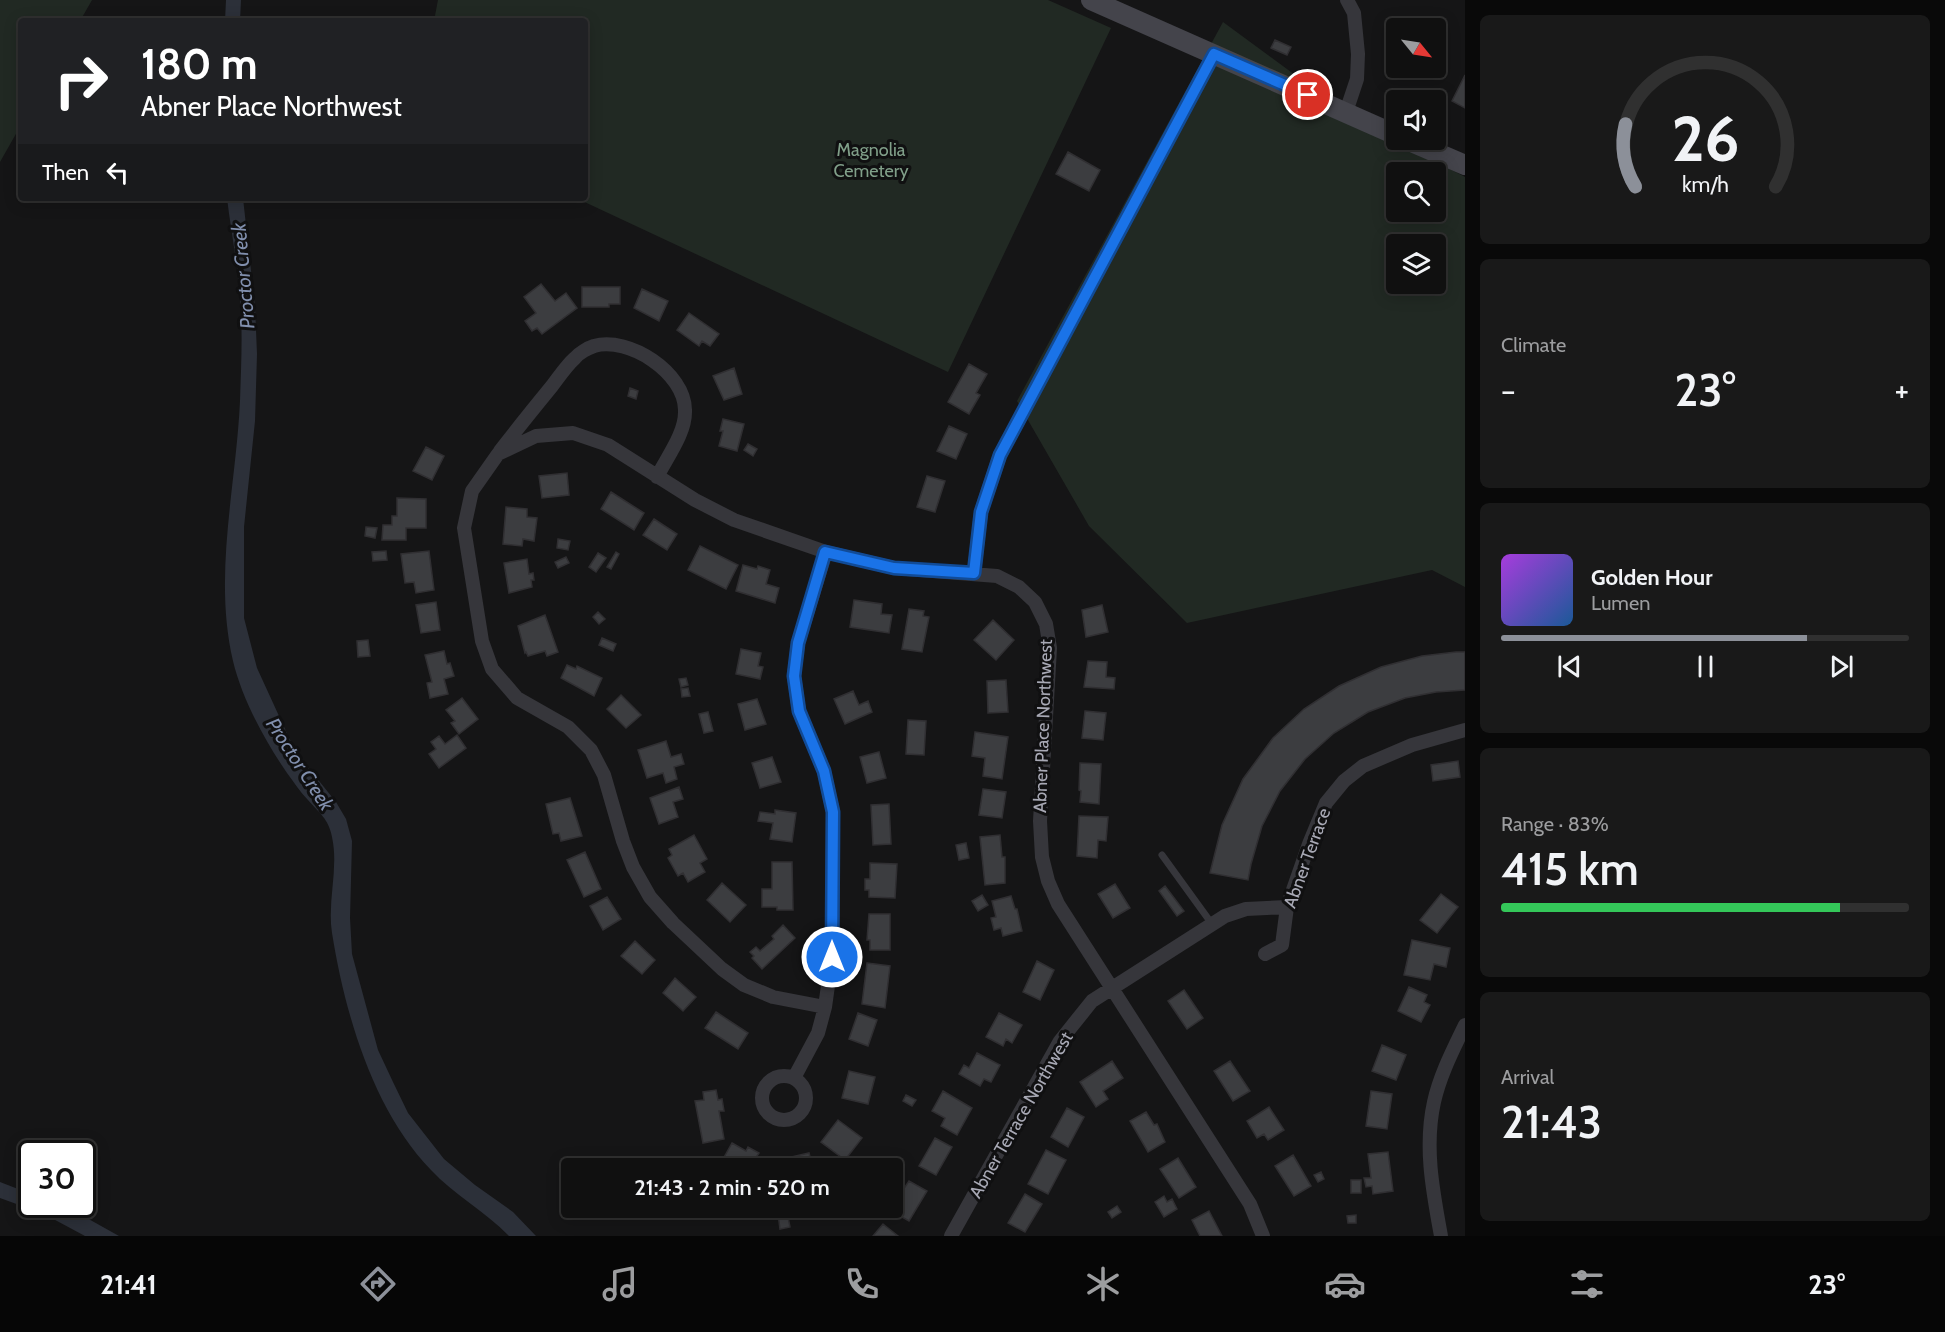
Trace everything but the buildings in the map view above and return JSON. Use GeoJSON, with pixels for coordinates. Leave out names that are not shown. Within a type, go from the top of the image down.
{"type":"FeatureCollection","features":[{"type":"Feature","properties":{"kind":"street"},"geometry":{"type":"LineString","coordinates":[[1091,0],[1386,130]]}},
{"type":"Feature","properties":{"kind":"street"},"geometry":{"type":"LineString","coordinates":[[1346,112],[1357,79],[1358,54],[1354,14],[1347,0]]}},
{"type":"Feature","properties":{"kind":"street"},"geometry":{"type":"LineString","coordinates":[[974,573],[981,512],[1000,455],[1214,54]]}},
{"type":"Feature","properties":{"kind":"street"},"geometry":{"type":"LineString","coordinates":[[1430,150],[1465,165]]}},
{"type":"Feature","properties":{"kind":"street"},"geometry":{"type":"LineString","coordinates":[[498,454],[576,356],[594,346],[617,344],[634,350],[666,370],[678,384],[684,397],[683,426],[657,477]]}},
{"type":"Feature","properties":{"kind":"street","name":"Abner Place Northwest"},"geometry":{"type":"LineString","coordinates":[[825,1007],[773,997],[744,985],[722,969],[673,923],[651,897],[633,867],[604,775],[591,750],[568,727],[517,698],[492,669],[482,641],[464,528],[472,491],[498,454],[536,436],[573,434],[608,445],[695,500],[734,520],[825,552],[894,568],[997,576],[1019,586],[1035,602],[1046,624],[1050,648],[1040,821],[1042,857],[1048,881],[1058,904],[1250,1204],[1263,1236]]}},
{"type":"Feature","properties":{"kind":"street"},"geometry":{"type":"LineString","coordinates":[[794,1078],[818,1034],[825,1007],[832,957],[833,812],[824,771],[799,711],[794,676],[798,643],[825,552]]}},
{"type":"Feature","properties":{"kind":"street","name":"Abner Terrace"},"geometry":{"type":"LineString","coordinates":[[1264,954],[1281,945],[1287,907],[1309,844],[1326,803],[1344,781],[1363,766],[1412,744],[1465,730]]}},
{"type":"Feature","properties":{"kind":"street","name":"Abner Terrace Northwest"},"geometry":{"type":"LineString","coordinates":[[951,1236],[1060,1041],[1092,1001],[1226,916],[1246,909],[1287,907]]}},
{"type":"Feature","properties":{"kind":"street"},"geometry":{"type":"LineString","coordinates":[[1441,1236],[1431,1176],[1430,1130],[1434,1103],[1443,1073],[1465,1025]]}},
{"type":"Feature","properties":{"kind":"lane"},"geometry":{"type":"LineString","coordinates":[[1162,855],[1212,924]]}},
{"type":"Feature","properties":{"kind":"green space"},"geometry":{"type":"Polygon","coordinates":[[[0,0],[92,0],[82,18],[18,18],[18,130],[0,162],[0,0]]]}},
{"type":"Feature","properties":{"kind":"green space","name":"Magnolia Cemetery"},"geometry":{"type":"Polygon","coordinates":[[[438,0],[1048,0],[1111,28],[948,372],[582,201],[588,201],[588,18],[435,18],[438,0]]]}},
{"type":"Feature","properties":{"kind":"green space"},"geometry":{"type":"Polygon","coordinates":[[[1223,22],[1352,117],[1386,135],[1386,150],[1414,150],[1437,162],[1386,162],[1386,222],[1446,222],[1446,167],[1465,177],[1465,587],[1432,570],[1187,623],[1089,526],[1017,401],[1223,22]]]}},
{"type":"Feature","properties":{"kind":"water"},"geometry":{"type":"Polygon","coordinates":[[[226,0],[241,0],[240,18],[225,18],[226,0]]]}},
{"type":"Feature","properties":{"kind":"water","name":"Proctor Creek"},"geometry":{"type":"Polygon","coordinates":[[[227,201],[243,201],[255,307],[257,354],[255,421],[244,527],[244,618],[257,668],[290,740],[346,819],[352,841],[350,918],[352,954],[378,1050],[408,1113],[444,1159],[513,1212],[536,1236],[509,1236],[431,1170],[393,1119],[365,1059],[345,996],[332,933],[334,849],[328,825],[287,773],[271,747],[248,705],[237,675],[227,629],[225,564],[240,401],[242,350],[238,274],[227,201]]]}},
{"type":"Feature","properties":{"kind":"water"},"geometry":{"type":"Polygon","coordinates":[[[0,1182],[18,1189],[18,1205],[0,1198],[0,1182]]]}},
{"type":"Feature","properties":{"kind":"water"},"geometry":{"type":"Polygon","coordinates":[[[51,1218],[87,1218],[119,1236],[85,1236],[51,1218]]]}},
{"type":"Feature","properties":{"kind":"route"},"geometry":{"type":"LineString","coordinates":[[832,957],[833,812],[824,771],[799,711],[794,676],[798,643],[825,552],[894,568],[974,573],[981,512],[1000,455],[1214,54],[1308,95]]}}]}
